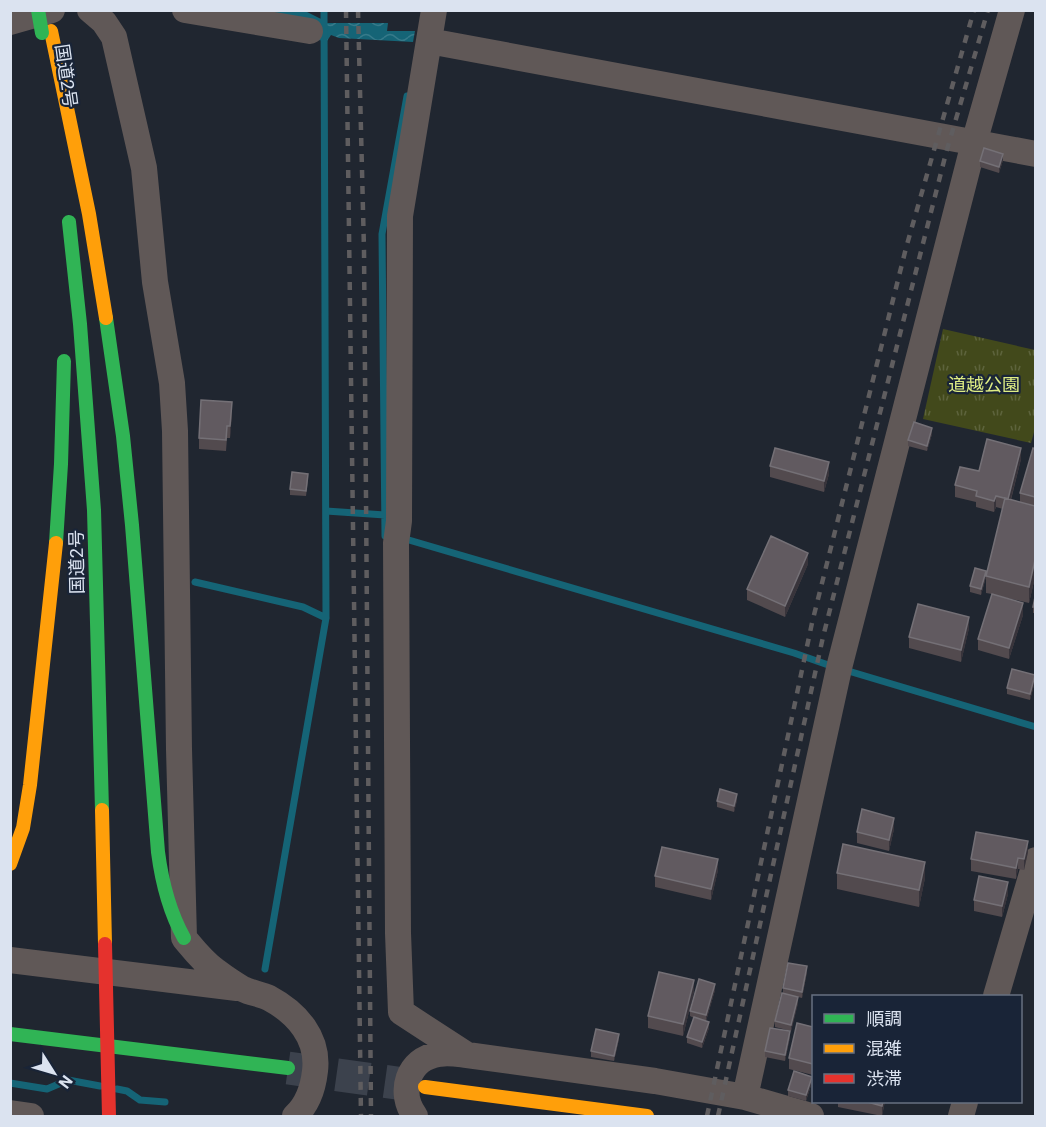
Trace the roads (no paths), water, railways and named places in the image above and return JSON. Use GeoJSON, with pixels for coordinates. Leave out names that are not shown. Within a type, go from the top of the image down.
{"type":"FeatureCollection","features":[{"type":"Feature","properties":{"kind":"main road","name":"国道2号"},"geometry":{"type":"LineString","coordinates":[[38,10],[48,25],[50,91]]}},
{"type":"Feature","properties":{"kind":"main road"},"geometry":{"type":"LineString","coordinates":[[45,10],[100,280],[123,436],[132,525],[158,856],[169,906],[184,938]]}},
{"type":"Feature","properties":{"kind":"main road","name":"国道2号"},"geometry":{"type":"LineString","coordinates":[[67,208],[80,324],[94,510],[109,1116]]}},
{"type":"Feature","properties":{"kind":"main road"},"geometry":{"type":"LineString","coordinates":[[65,302],[73,255]]}},
{"type":"Feature","properties":{"kind":"main road"},"geometry":{"type":"LineString","coordinates":[[10,864],[23,828],[30,785],[55,559],[61,464],[64,350]]}},
{"type":"Feature","properties":{"kind":"main road"},"geometry":{"type":"LineString","coordinates":[[10,1034],[288,1068]]}},
{"type":"Feature","properties":{"kind":"main road"},"geometry":{"type":"LineString","coordinates":[[425,1087],[647,1116]]}},
{"type":"Feature","properties":{"kind":"street"},"geometry":{"type":"LineString","coordinates":[[185,10],[310,31]]}},
{"type":"Feature","properties":{"kind":"street"},"geometry":{"type":"LineString","coordinates":[[434,10],[400,216],[399,521],[396,538],[398,921],[401,1012],[467,1055]]}},
{"type":"Feature","properties":{"kind":"street"},"geometry":{"type":"LineString","coordinates":[[745,1097],[840,668],[974,143],[1012,10]]}},
{"type":"Feature","properties":{"kind":"street"},"geometry":{"type":"LineString","coordinates":[[93,11],[114,37],[144,168],[155,282],[171,382],[175,431],[184,938],[198,956],[213,969],[243,989]]}},
{"type":"Feature","properties":{"kind":"street"},"geometry":{"type":"LineString","coordinates":[[10,22],[48,25]]}},
{"type":"Feature","properties":{"kind":"street"},"geometry":{"type":"LineString","coordinates":[[429,40],[1035,154]]}},
{"type":"Feature","properties":{"kind":"street"},"geometry":{"type":"LineString","coordinates":[[996,995],[1035,860]]}},
{"type":"Feature","properties":{"kind":"street"},"geometry":{"type":"LineString","coordinates":[[10,960],[243,989],[268,998],[292,1013],[302,1024],[313,1045],[316,1063],[314,1086],[308,1099],[295,1116]]}},
{"type":"Feature","properties":{"kind":"street"},"geometry":{"type":"LineString","coordinates":[[415,1116],[410,1108],[406,1092],[407,1081],[420,1062],[440,1053],[655,1081],[745,1097],[811,1116]]}},
{"type":"Feature","properties":{"kind":"street"},"geometry":{"type":"LineString","coordinates":[[10,1113],[32,1116]]}},
{"type":"Feature","properties":{"kind":"water"},"geometry":{"type":"Polygon","coordinates":[[[317,23],[388,23],[387,31],[415,31],[413,42],[339,38],[331,35],[327,41],[318,40],[317,23]]]}},
{"type":"Feature","properties":{"kind":"waterway"},"geometry":{"type":"LineString","coordinates":[[273,10],[305,15],[319,22]]}},
{"type":"Feature","properties":{"kind":"waterway"},"geometry":{"type":"LineString","coordinates":[[265,969],[326,618],[324,10]]}},
{"type":"Feature","properties":{"kind":"waterway"},"geometry":{"type":"LineString","coordinates":[[385,536],[382,234],[407,96]]}},
{"type":"Feature","properties":{"kind":"waterway"},"geometry":{"type":"LineString","coordinates":[[326,511],[385,515]]}},
{"type":"Feature","properties":{"kind":"waterway"},"geometry":{"type":"LineString","coordinates":[[402,538],[794,653],[834,667]]}},
{"type":"Feature","properties":{"kind":"waterway"},"geometry":{"type":"LineString","coordinates":[[195,582],[303,607],[326,618]]}},
{"type":"Feature","properties":{"kind":"waterway"},"geometry":{"type":"LineString","coordinates":[[845,670],[1036,727]]}},
{"type":"Feature","properties":{"kind":"waterway"},"geometry":{"type":"LineString","coordinates":[[10,1083],[47,1089],[68,1080],[100,1086]]}},
{"type":"Feature","properties":{"kind":"waterway"},"geometry":{"type":"LineString","coordinates":[[117,1089],[127,1091],[140,1100],[165,1102]]}},
{"type":"Feature","properties":{"kind":"tunnel"},"geometry":{"type":"LineString","coordinates":[[288,1068],[425,1087]]}},
{"type":"Feature","properties":{"kind":"railway"},"geometry":{"type":"LineString","coordinates":[[346,10],[361,1116]]}},
{"type":"Feature","properties":{"kind":"railway"},"geometry":{"type":"LineString","coordinates":[[358,10],[364,250],[371,1116]]}},
{"type":"Feature","properties":{"kind":"railway"},"geometry":{"type":"LineString","coordinates":[[707,1116],[812,623],[906,248],[974,10]]}},
{"type":"Feature","properties":{"kind":"railway"},"geometry":{"type":"LineString","coordinates":[[718,1116],[823,637],[946,153],[988,10]]}},
{"type":"Feature","properties":{"kind":"park label","name":"道越公園"},"geometry":{"type":"Point","coordinates":[984,385]}}]}
